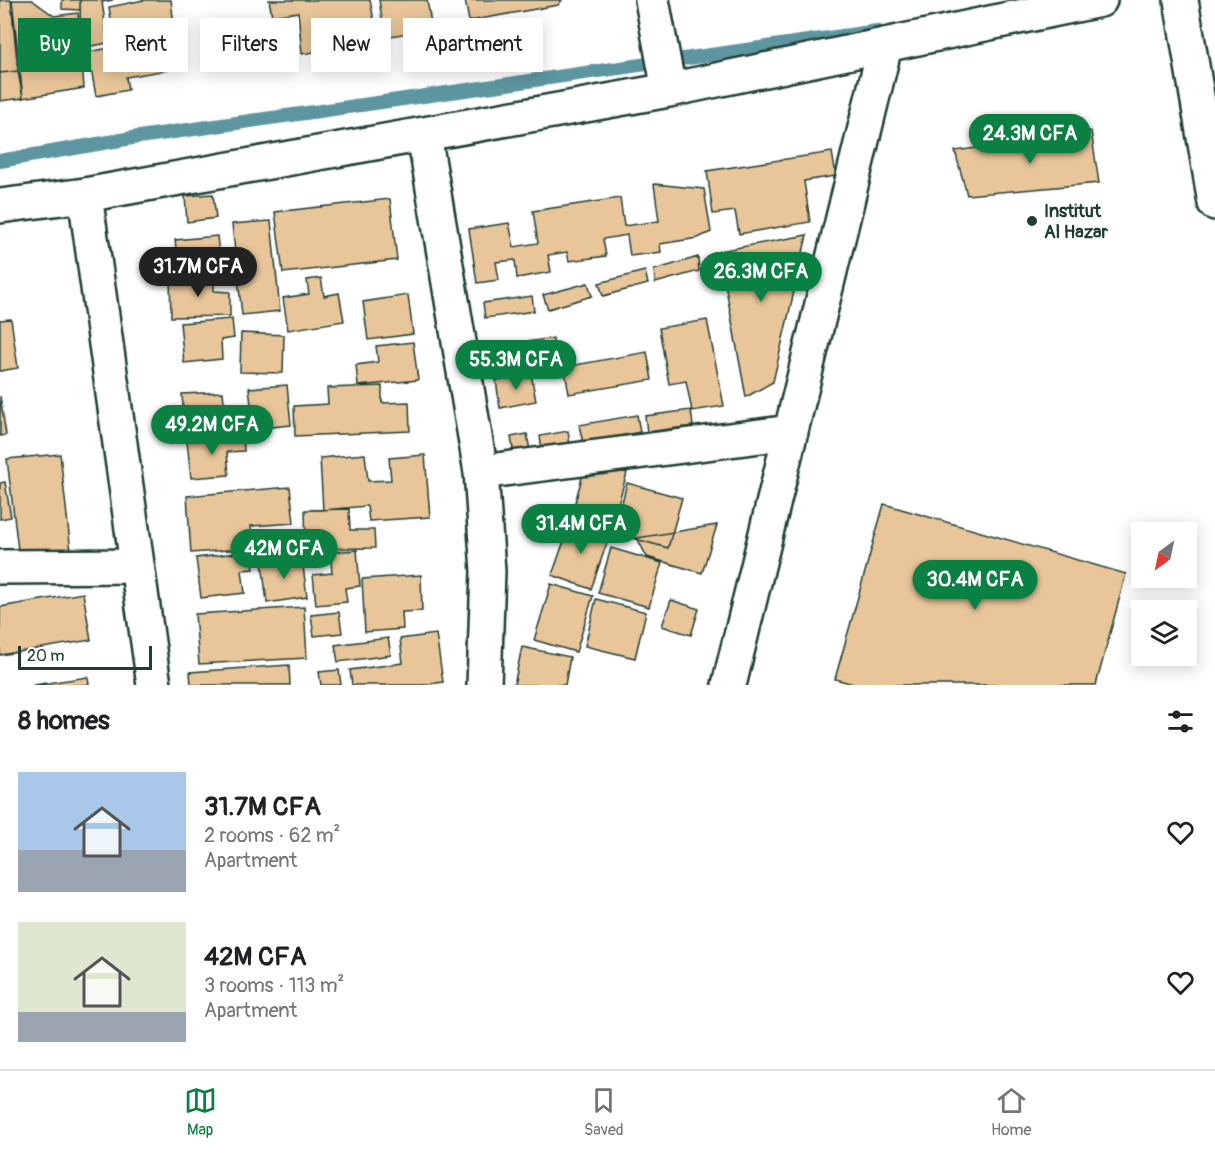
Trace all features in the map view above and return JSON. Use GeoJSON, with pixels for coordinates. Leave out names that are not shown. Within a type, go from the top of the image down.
{"type":"FeatureCollection","features":[{"type":"Feature","properties":{"kind":"street"},"geometry":{"type":"LineString","coordinates":[[652,0],[669,90]]}},
{"type":"Feature","properties":{"kind":"street"},"geometry":{"type":"LineString","coordinates":[[0,206],[86,195],[669,90],[1100,0]]}},
{"type":"Feature","properties":{"kind":"street"},"geometry":{"type":"LineString","coordinates":[[1181,0],[1215,203]]}},
{"type":"Feature","properties":{"kind":"street"},"geometry":{"type":"LineString","coordinates":[[729,685],[885,46]]}},
{"type":"Feature","properties":{"kind":"street"},"geometry":{"type":"LineString","coordinates":[[424,135],[481,472],[488,571],[484,685]]}},
{"type":"Feature","properties":{"kind":"street"},"geometry":{"type":"LineString","coordinates":[[86,195],[154,685]]}},
{"type":"Feature","properties":{"kind":"street"},"geometry":{"type":"LineString","coordinates":[[481,472],[791,432]]}},
{"type":"Feature","properties":{"kind":"street"},"geometry":{"type":"LineString","coordinates":[[0,567],[137,566]]}},
{"type":"Feature","properties":{"kind":"building"},"geometry":{"type":"Polygon","coordinates":[[[0,0],[11,0],[18,71],[0,73],[0,0]]]}},
{"type":"Feature","properties":{"kind":"building"},"geometry":{"type":"Polygon","coordinates":[[[12,0],[32,0],[54,16],[78,13],[78,18],[18,18],[18,53],[12,0]]]}},
{"type":"Feature","properties":{"kind":"building"},"geometry":{"type":"Polygon","coordinates":[[[62,0],[80,0],[80,10],[62,9],[62,0]]]}},
{"type":"Feature","properties":{"kind":"building"},"geometry":{"type":"Polygon","coordinates":[[[80,0],[113,0],[102,2],[104,18],[103,44],[91,46],[91,18],[80,18],[80,0]]]}},
{"type":"Feature","properties":{"kind":"building"},"geometry":{"type":"Polygon","coordinates":[[[144,0],[171,0],[173,18],[111,18],[109,7],[144,0]]]}},
{"type":"Feature","properties":{"kind":"building"},"geometry":{"type":"Polygon","coordinates":[[[269,0],[370,0],[373,18],[311,18],[311,53],[302,54],[298,12],[272,16],[269,0]]]}},
{"type":"Feature","properties":{"kind":"building"},"geometry":{"type":"Polygon","coordinates":[[[379,0],[427,0],[430,18],[403,18],[403,34],[391,36],[391,18],[382,18],[379,0]]]}},
{"type":"Feature","properties":{"kind":"building"},"geometry":{"type":"Polygon","coordinates":[[[465,0],[562,0],[558,5],[486,18],[468,18],[465,0]]]}},
{"type":"Feature","properties":{"kind":"building"},"geometry":{"type":"Polygon","coordinates":[[[103,49],[103,72],[155,72],[126,77],[128,90],[96,96],[91,68],[91,51],[103,49]]]}},
{"type":"Feature","properties":{"kind":"building"},"geometry":{"type":"Polygon","coordinates":[[[18,71],[23,98],[0,101],[0,73],[18,71]]]}},
{"type":"Feature","properties":{"kind":"building"},"geometry":{"type":"Polygon","coordinates":[[[20,72],[83,72],[84,88],[23,98],[20,72]]]}},
{"type":"Feature","properties":{"kind":"building"},"geometry":{"type":"Polygon","coordinates":[[[1091,131],[1099,183],[967,195],[955,151],[1091,131]]]}},
{"type":"Feature","properties":{"kind":"building"},"geometry":{"type":"Polygon","coordinates":[[[832,152],[836,176],[804,181],[810,222],[739,234],[735,211],[713,214],[707,171],[832,152]]]}},
{"type":"Feature","properties":{"kind":"building"},"geometry":{"type":"Polygon","coordinates":[[[654,184],[704,189],[711,232],[698,238],[660,244],[661,252],[630,256],[627,235],[603,239],[606,256],[569,261],[567,252],[548,255],[551,272],[517,278],[515,260],[496,262],[499,280],[477,283],[469,229],[509,223],[514,247],[538,243],[533,211],[620,198],[624,226],[659,221],[654,184]]]}},
{"type":"Feature","properties":{"kind":"building"},"geometry":{"type":"Polygon","coordinates":[[[213,194],[216,218],[187,222],[185,196],[213,194]]]}},
{"type":"Feature","properties":{"kind":"building"},"geometry":{"type":"Polygon","coordinates":[[[390,199],[397,260],[283,273],[275,212],[390,199]]]}},
{"type":"Feature","properties":{"kind":"building"},"geometry":{"type":"Polygon","coordinates":[[[271,221],[280,311],[242,315],[232,224],[271,221]]]}},
{"type":"Feature","properties":{"kind":"building"},"geometry":{"type":"Polygon","coordinates":[[[807,235],[773,382],[746,397],[719,251],[807,235]]]}},
{"type":"Feature","properties":{"kind":"building"},"geometry":{"type":"Polygon","coordinates":[[[217,236],[219,253],[177,257],[175,240],[217,236]]]}},
{"type":"Feature","properties":{"kind":"building"},"geometry":{"type":"Polygon","coordinates":[[[698,257],[699,271],[655,283],[654,270],[698,257]]]}},
{"type":"Feature","properties":{"kind":"building"},"geometry":{"type":"Polygon","coordinates":[[[645,271],[648,284],[603,296],[599,283],[645,271]]]}},
{"type":"Feature","properties":{"kind":"building"},"geometry":{"type":"Polygon","coordinates":[[[170,278],[214,278],[214,291],[230,292],[230,316],[171,317],[170,278]]]}},
{"type":"Feature","properties":{"kind":"building"},"geometry":{"type":"Polygon","coordinates":[[[321,278],[324,296],[339,293],[344,321],[288,330],[283,298],[309,294],[307,280],[321,278]]]}},
{"type":"Feature","properties":{"kind":"building"},"geometry":{"type":"Polygon","coordinates":[[[588,283],[592,296],[548,309],[543,295],[588,283]]]}},
{"type":"Feature","properties":{"kind":"building"},"geometry":{"type":"Polygon","coordinates":[[[408,295],[413,334],[368,340],[363,302],[408,295]]]}},
{"type":"Feature","properties":{"kind":"building"},"geometry":{"type":"Polygon","coordinates":[[[532,296],[534,311],[485,318],[483,303],[532,296]]]}},
{"type":"Feature","properties":{"kind":"building"},"geometry":{"type":"Polygon","coordinates":[[[11,319],[18,368],[0,371],[0,320],[11,319]]]}},
{"type":"Feature","properties":{"kind":"building"},"geometry":{"type":"Polygon","coordinates":[[[232,319],[234,338],[221,340],[222,359],[184,363],[180,323],[232,319]]]}},
{"type":"Feature","properties":{"kind":"building"},"geometry":{"type":"Polygon","coordinates":[[[707,320],[724,406],[692,411],[686,381],[669,384],[659,328],[707,320]]]}},
{"type":"Feature","properties":{"kind":"building"},"geometry":{"type":"Polygon","coordinates":[[[241,333],[284,335],[283,373],[240,372],[241,333]]]}},
{"type":"Feature","properties":{"kind":"building"},"geometry":{"type":"Polygon","coordinates":[[[553,338],[556,363],[532,368],[526,342],[553,338]]]}},
{"type":"Feature","properties":{"kind":"building"},"geometry":{"type":"Polygon","coordinates":[[[413,342],[418,380],[358,386],[356,365],[378,362],[376,346],[413,342]]]}},
{"type":"Feature","properties":{"kind":"building"},"geometry":{"type":"Polygon","coordinates":[[[647,352],[652,380],[569,394],[564,367],[647,352]]]}},
{"type":"Feature","properties":{"kind":"building"},"geometry":{"type":"Polygon","coordinates":[[[531,374],[536,401],[500,408],[496,380],[531,374]]]}},
{"type":"Feature","properties":{"kind":"building"},"geometry":{"type":"Polygon","coordinates":[[[287,385],[291,425],[242,430],[240,406],[251,405],[249,388],[287,385]]]}},
{"type":"Feature","properties":{"kind":"building"},"geometry":{"type":"Polygon","coordinates":[[[382,386],[382,403],[409,402],[410,431],[295,436],[294,406],[328,404],[327,388],[382,386]]]}},
{"type":"Feature","properties":{"kind":"building"},"geometry":{"type":"Polygon","coordinates":[[[223,392],[225,410],[234,409],[236,430],[185,434],[182,394],[223,392]]]}},
{"type":"Feature","properties":{"kind":"building"},"geometry":{"type":"Polygon","coordinates":[[[0,396],[6,435],[0,436],[0,396]]]}},
{"type":"Feature","properties":{"kind":"building"},"geometry":{"type":"Polygon","coordinates":[[[691,410],[693,426],[647,432],[645,416],[691,410]]]}},
{"type":"Feature","properties":{"kind":"building"},"geometry":{"type":"Polygon","coordinates":[[[637,415],[640,432],[583,443],[579,425],[637,415]]]}},
{"type":"Feature","properties":{"kind":"building"},"geometry":{"type":"Polygon","coordinates":[[[568,431],[570,445],[542,450],[540,436],[568,431]]]}},
{"type":"Feature","properties":{"kind":"building"},"geometry":{"type":"Polygon","coordinates":[[[527,434],[530,451],[514,455],[511,437],[527,434]]]}},
{"type":"Feature","properties":{"kind":"building"},"geometry":{"type":"Polygon","coordinates":[[[243,436],[244,451],[227,452],[229,475],[191,478],[187,441],[243,436]]]}},
{"type":"Feature","properties":{"kind":"building"},"geometry":{"type":"Polygon","coordinates":[[[60,454],[71,552],[19,558],[7,459],[60,454]]]}},
{"type":"Feature","properties":{"kind":"building"},"geometry":{"type":"Polygon","coordinates":[[[365,454],[368,481],[391,480],[389,458],[425,455],[430,517],[369,521],[367,506],[323,510],[320,458],[365,454]]]}},
{"type":"Feature","properties":{"kind":"building"},"geometry":{"type":"Polygon","coordinates":[[[587,460],[627,473],[612,525],[572,513],[587,460]]]}},
{"type":"Feature","properties":{"kind":"building"},"geometry":{"type":"Polygon","coordinates":[[[5,482],[11,517],[0,519],[0,483],[5,482]]]}},
{"type":"Feature","properties":{"kind":"building"},"geometry":{"type":"Polygon","coordinates":[[[627,483],[682,498],[668,548],[614,533],[627,483]]]}},
{"type":"Feature","properties":{"kind":"building"},"geometry":{"type":"Polygon","coordinates":[[[290,487],[294,523],[251,526],[253,548],[191,553],[187,496],[290,487]]]}},
{"type":"Feature","properties":{"kind":"building"},"geometry":{"type":"Polygon","coordinates":[[[884,504],[1126,574],[1096,685],[857,685],[835,679],[884,504]]]}},
{"type":"Feature","properties":{"kind":"building"},"geometry":{"type":"Polygon","coordinates":[[[349,509],[350,530],[374,530],[375,548],[306,549],[305,510],[349,509]]]}},
{"type":"Feature","properties":{"kind":"building"},"geometry":{"type":"Polygon","coordinates":[[[571,521],[610,534],[591,589],[552,575],[571,521]]]}},
{"type":"Feature","properties":{"kind":"building"},"geometry":{"type":"Polygon","coordinates":[[[717,525],[702,573],[647,557],[637,538],[717,525]]]}},
{"type":"Feature","properties":{"kind":"building"},"geometry":{"type":"Polygon","coordinates":[[[611,548],[662,563],[649,607],[598,593],[611,548]]]}},
{"type":"Feature","properties":{"kind":"building"},"geometry":{"type":"Polygon","coordinates":[[[357,550],[360,586],[345,588],[347,602],[316,605],[313,575],[332,573],[330,552],[357,550]]]}},
{"type":"Feature","properties":{"kind":"building"},"geometry":{"type":"Polygon","coordinates":[[[252,551],[254,569],[242,570],[245,593],[201,598],[196,558],[252,551]]]}},
{"type":"Feature","properties":{"kind":"building"},"geometry":{"type":"Polygon","coordinates":[[[302,558],[307,597],[267,603],[262,562],[302,558]]]}},
{"type":"Feature","properties":{"kind":"building"},"geometry":{"type":"Polygon","coordinates":[[[421,575],[422,611],[402,612],[403,629],[365,632],[362,579],[421,575]]]}},
{"type":"Feature","properties":{"kind":"building"},"geometry":{"type":"Polygon","coordinates":[[[551,584],[593,596],[576,652],[534,640],[551,584]]]}},
{"type":"Feature","properties":{"kind":"building"},"geometry":{"type":"Polygon","coordinates":[[[83,593],[91,640],[0,655],[0,607],[83,593]]]}},
{"type":"Feature","properties":{"kind":"building"},"geometry":{"type":"Polygon","coordinates":[[[596,599],[646,612],[635,658],[585,646],[596,599]]]}},
{"type":"Feature","properties":{"kind":"building"},"geometry":{"type":"Polygon","coordinates":[[[671,600],[699,609],[691,635],[662,626],[671,600]]]}},
{"type":"Feature","properties":{"kind":"building"},"geometry":{"type":"Polygon","coordinates":[[[304,607],[307,658],[199,664],[195,614],[304,607]]]}},
{"type":"Feature","properties":{"kind":"building"},"geometry":{"type":"Polygon","coordinates":[[[339,612],[342,633],[314,636],[311,615],[339,612]]]}},
{"type":"Feature","properties":{"kind":"building"},"geometry":{"type":"Polygon","coordinates":[[[436,634],[443,682],[422,685],[352,685],[350,670],[403,663],[400,639],[436,634]]]}},
{"type":"Feature","properties":{"kind":"building"},"geometry":{"type":"Polygon","coordinates":[[[388,638],[391,655],[338,662],[335,645],[388,638]]]}},
{"type":"Feature","properties":{"kind":"building"},"geometry":{"type":"Polygon","coordinates":[[[522,647],[570,657],[565,685],[514,685],[522,647]]]}},
{"type":"Feature","properties":{"kind":"building"},"geometry":{"type":"Polygon","coordinates":[[[289,665],[290,685],[191,685],[190,672],[289,665]]]}},
{"type":"Feature","properties":{"kind":"building"},"geometry":{"type":"Polygon","coordinates":[[[339,670],[341,685],[321,685],[319,672],[339,670]]]}},
{"type":"Feature","properties":{"kind":"building"},"geometry":{"type":"Polygon","coordinates":[[[88,677],[89,685],[33,685],[88,677]]]}},
{"type":"Feature","properties":{"kind":"waterway"},"geometry":{"type":"LineString","coordinates":[[0,161],[132,138],[877,31]]}},
{"type":"Feature","properties":{"kind":"place","name":"Institut Al Hazar"},"geometry":{"type":"Point","coordinates":[1032,221]}}]}
